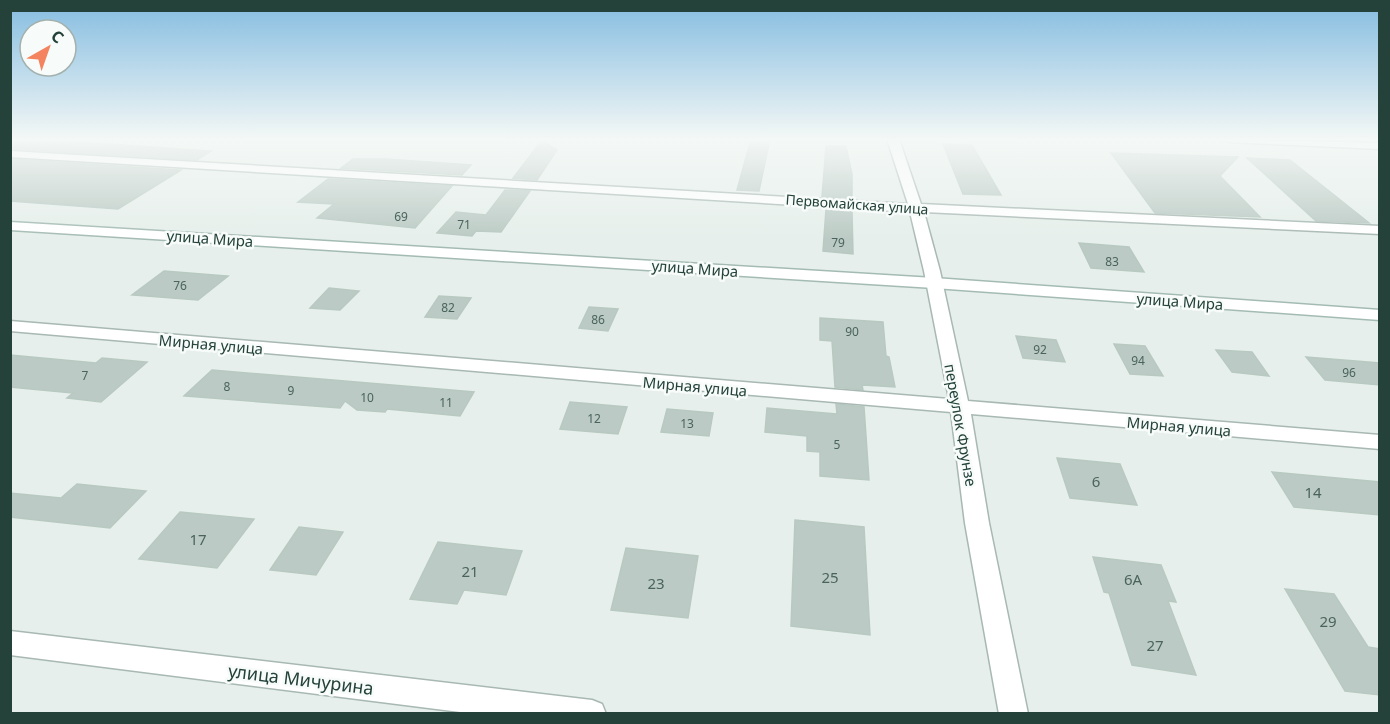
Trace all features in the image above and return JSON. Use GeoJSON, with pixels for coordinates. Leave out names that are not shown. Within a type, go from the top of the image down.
{"type":"FeatureCollection","features":[{"type":"Feature","properties":{"kind":"street","name":"Первомайская улица"},"geometry":{"type":"LineString","coordinates":[[325,173],[916,208],[1380,230]]}},
{"type":"Feature","properties":{"kind":"street","name":"переулок Фрунзе"},"geometry":{"type":"LineString","coordinates":[[904,173],[916,208],[960,408],[977,523],[1014,714]]}},
{"type":"Feature","properties":{"kind":"street","name":"улица Мира"},"geometry":{"type":"LineString","coordinates":[[10,226],[934,284],[1380,315]]}},
{"type":"Feature","properties":{"kind":"street","name":"Мирная улица"},"geometry":{"type":"LineString","coordinates":[[10,326],[1380,442]]}},
{"type":"Feature","properties":{"kind":"street","name":"улица Мичурина"},"geometry":{"type":"LineString","coordinates":[[10,643],[592,714]]}},
{"type":"Feature","properties":{"kind":"building"},"geometry":{"type":"Polygon","coordinates":[[[10,173],[176,173],[118,209],[10,201],[10,173]]]}},
{"type":"Feature","properties":{"kind":"building"},"geometry":{"type":"Polygon","coordinates":[[[424,173],[464,173],[462,175],[424,173]]]}},
{"type":"Feature","properties":{"kind":"building"},"geometry":{"type":"Polygon","coordinates":[[[517,173],[542,173],[537,180],[513,178],[517,173]]]}},
{"type":"Feature","properties":{"kind":"building"},"geometry":{"type":"Polygon","coordinates":[[[742,173],[763,173],[759,191],[737,190],[742,173]]]}},
{"type":"Feature","properties":{"kind":"building"},"geometry":{"type":"Polygon","coordinates":[[[824,173],[852,173],[852,198],[822,197],[824,173]]]}},
{"type":"Feature","properties":{"kind":"building"},"geometry":{"type":"Polygon","coordinates":[[[955,173],[988,173],[1001,195],[963,194],[955,173]]]}},
{"type":"Feature","properties":{"kind":"building"},"geometry":{"type":"Polygon","coordinates":[[[1126,173],[1223,173],[1220,176],[1260,217],[1155,213],[1126,173]]]}},
{"type":"Feature","properties":{"kind":"building"},"geometry":{"type":"Polygon","coordinates":[[[1263,173],[1306,173],[1369,223],[1316,221],[1263,173]]]}},
{"type":"Feature","properties":{"kind":"building"},"geometry":{"type":"Polygon","coordinates":[[[328,179],[452,186],[415,228],[317,218],[334,204],[298,202],[328,179]]]}},
{"type":"Feature","properties":{"kind":"building"},"geometry":{"type":"Polygon","coordinates":[[[505,190],[530,191],[501,232],[476,231],[472,236],[437,233],[456,212],[486,215],[505,190]]]}},
{"type":"Feature","properties":{"kind":"building"},"geometry":{"type":"Polygon","coordinates":[[[826,209],[852,211],[853,254],[823,251],[826,209]]]}},
{"type":"Feature","properties":{"kind":"building"},"geometry":{"type":"Polygon","coordinates":[[[1079,243],[1129,247],[1144,272],[1091,268],[1079,243]]]}},
{"type":"Feature","properties":{"kind":"building"},"geometry":{"type":"Polygon","coordinates":[[[164,271],[228,276],[198,300],[132,295],[164,271]]]}},
{"type":"Feature","properties":{"kind":"building"},"geometry":{"type":"Polygon","coordinates":[[[329,288],[359,291],[340,310],[310,308],[329,288]]]}},
{"type":"Feature","properties":{"kind":"building"},"geometry":{"type":"Polygon","coordinates":[[[439,296],[471,298],[457,319],[425,317],[439,296]]]}},
{"type":"Feature","properties":{"kind":"building"},"geometry":{"type":"Polygon","coordinates":[[[589,307],[618,309],[608,331],[579,328],[589,307]]]}},
{"type":"Feature","properties":{"kind":"building"},"geometry":{"type":"Polygon","coordinates":[[[820,318],[883,322],[886,356],[889,357],[895,387],[862,385],[863,390],[835,387],[832,341],[820,340],[820,318]]]}},
{"type":"Feature","properties":{"kind":"building"},"geometry":{"type":"Polygon","coordinates":[[[1016,336],[1056,340],[1065,362],[1023,358],[1016,336]]]}},
{"type":"Feature","properties":{"kind":"building"},"geometry":{"type":"Polygon","coordinates":[[[1114,344],[1145,346],[1163,376],[1130,374],[1114,344]]]}},
{"type":"Feature","properties":{"kind":"building"},"geometry":{"type":"Polygon","coordinates":[[[1216,350],[1252,352],[1269,376],[1232,372],[1216,350]]]}},
{"type":"Feature","properties":{"kind":"building"},"geometry":{"type":"Polygon","coordinates":[[[10,355],[96,363],[102,358],[147,362],[101,402],[67,398],[73,393],[10,387],[10,355]]]}},
{"type":"Feature","properties":{"kind":"building"},"geometry":{"type":"Polygon","coordinates":[[[1306,357],[1380,363],[1380,385],[1325,380],[1306,357]]]}},
{"type":"Feature","properties":{"kind":"building"},"geometry":{"type":"Polygon","coordinates":[[[212,370],[474,392],[460,416],[387,409],[385,412],[357,410],[345,401],[340,408],[184,396],[212,370]]]}},
{"type":"Feature","properties":{"kind":"building"},"geometry":{"type":"Polygon","coordinates":[[[570,402],[627,407],[618,434],[560,429],[570,402]]]}},
{"type":"Feature","properties":{"kind":"building"},"geometry":{"type":"Polygon","coordinates":[[[836,404],[864,407],[869,480],[820,476],[820,452],[807,451],[807,436],[765,432],[767,408],[837,414],[836,404]]]}},
{"type":"Feature","properties":{"kind":"building"},"geometry":{"type":"Polygon","coordinates":[[[667,409],[713,413],[709,436],[661,432],[667,409]]]}},
{"type":"Feature","properties":{"kind":"building"},"geometry":{"type":"Polygon","coordinates":[[[1057,458],[1120,464],[1137,505],[1070,498],[1057,458]]]}},
{"type":"Feature","properties":{"kind":"building"},"geometry":{"type":"Polygon","coordinates":[[[1272,472],[1380,482],[1380,515],[1294,507],[1272,472]]]}},
{"type":"Feature","properties":{"kind":"building"},"geometry":{"type":"Polygon","coordinates":[[[77,484],[146,491],[110,528],[10,517],[10,493],[61,498],[77,484]]]}},
{"type":"Feature","properties":{"kind":"building"},"geometry":{"type":"Polygon","coordinates":[[[180,512],[254,519],[217,568],[139,559],[180,512]]]}},
{"type":"Feature","properties":{"kind":"building"},"geometry":{"type":"Polygon","coordinates":[[[795,520],[864,527],[870,635],[791,626],[795,520]]]}},
{"type":"Feature","properties":{"kind":"building"},"geometry":{"type":"Polygon","coordinates":[[[299,527],[343,532],[316,575],[270,570],[299,527]]]}},
{"type":"Feature","properties":{"kind":"building"},"geometry":{"type":"Polygon","coordinates":[[[438,542],[522,551],[506,595],[464,590],[457,604],[410,599],[438,542]]]}},
{"type":"Feature","properties":{"kind":"building"},"geometry":{"type":"Polygon","coordinates":[[[626,548],[698,556],[688,618],[611,610],[626,548]]]}},
{"type":"Feature","properties":{"kind":"building"},"geometry":{"type":"Polygon","coordinates":[[[1093,557],[1161,565],[1176,602],[1168,601],[1196,675],[1132,665],[1109,593],[1104,592],[1093,557]]]}},
{"type":"Feature","properties":{"kind":"building"},"geometry":{"type":"Polygon","coordinates":[[[1285,589],[1334,594],[1368,647],[1380,649],[1380,695],[1345,691],[1285,589]]]}}]}
